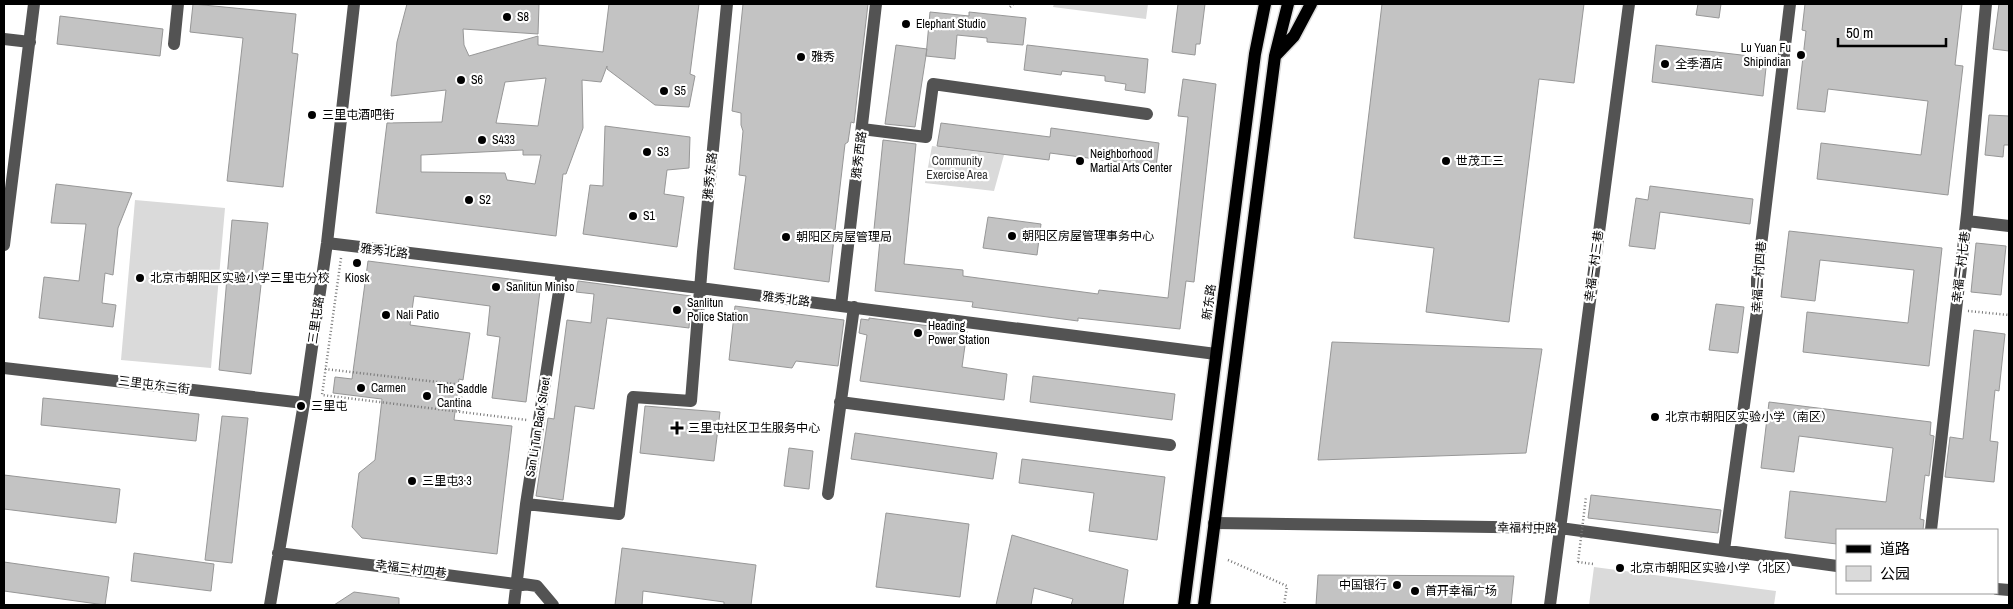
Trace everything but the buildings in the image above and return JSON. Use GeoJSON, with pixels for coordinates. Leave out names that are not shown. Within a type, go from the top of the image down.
{"type":"FeatureCollection","features":[{"type":"Feature","properties":{"kind":"main road","name":"新东路"},"geometry":{"type":"LineString","coordinates":[[1184,605],[1255,54],[1265,4]]}},
{"type":"Feature","properties":{"kind":"main road"},"geometry":{"type":"LineString","coordinates":[[1204,605],[1275,56],[1288,4]]}},
{"type":"Feature","properties":{"kind":"main road"},"geometry":{"type":"LineString","coordinates":[[1275,56],[1294,36],[1311,4]]}},
{"type":"Feature","properties":{"kind":"street"},"geometry":{"type":"LineString","coordinates":[[4,245],[34,4]]}},
{"type":"Feature","properties":{"kind":"street"},"geometry":{"type":"LineString","coordinates":[[174,44],[178,4]]}},
{"type":"Feature","properties":{"kind":"street","name":"三里屯路"},"geometry":{"type":"LineString","coordinates":[[270,605],[304,403],[326,243],[354,4]]}},
{"type":"Feature","properties":{"kind":"street","name":"雅秀东路"},"geometry":{"type":"LineString","coordinates":[[526,504],[619,514],[633,397],[691,401],[727,4]]}},
{"type":"Feature","properties":{"kind":"street","name":"雅秀西路"},"geometry":{"type":"LineString","coordinates":[[841,306],[876,4]]}},
{"type":"Feature","properties":{"kind":"street","name":"幸福一村三巷"},"geometry":{"type":"LineString","coordinates":[[1550,605],[1629,4]]}},
{"type":"Feature","properties":{"kind":"street","name":"幸福一村四巷"},"geometry":{"type":"LineString","coordinates":[[1724,550],[1757,311],[1757,279],[1790,4]]}},
{"type":"Feature","properties":{"kind":"street","name":"幸福一村七巷"},"geometry":{"type":"LineString","coordinates":[[1931,529],[1966,221],[1986,4]]}},
{"type":"Feature","properties":{"kind":"street"},"geometry":{"type":"LineString","coordinates":[[4,40],[30,42]]}},
{"type":"Feature","properties":{"kind":"street"},"geometry":{"type":"LineString","coordinates":[[862,129],[926,137],[933,84],[1147,114]]}},
{"type":"Feature","properties":{"kind":"street"},"geometry":{"type":"LineString","coordinates":[[1966,221],[2009,226]]}},
{"type":"Feature","properties":{"kind":"street","name":"雅秀北路"},"geometry":{"type":"LineString","coordinates":[[326,243],[343,247],[700,288],[1216,354]]}},
{"type":"Feature","properties":{"kind":"street","name":"San Li Tun Back Street"},"geometry":{"type":"LineString","coordinates":[[520,584],[526,504],[562,272]]}},
{"type":"Feature","properties":{"kind":"street"},"geometry":{"type":"LineString","coordinates":[[828,494],[854,308]]}},
{"type":"Feature","properties":{"kind":"street","name":"三里屯东二街"},"geometry":{"type":"LineString","coordinates":[[4,368],[304,403]]}},
{"type":"Feature","properties":{"kind":"street"},"geometry":{"type":"LineString","coordinates":[[840,402],[1170,445]]}},
{"type":"Feature","properties":{"kind":"street","name":"幸福村中路"},"geometry":{"type":"LineString","coordinates":[[1214,523],[1560,528],[1836,566]]}},
{"type":"Feature","properties":{"kind":"street","name":"幸福三村四巷"},"geometry":{"type":"LineString","coordinates":[[278,553],[537,586],[553,605]]}},
{"type":"Feature","properties":{"kind":"street"},"geometry":{"type":"LineString","coordinates":[[514,605],[520,584]]}},
{"type":"Feature","properties":{"kind":"street"},"geometry":{"type":"LineString","coordinates":[[520,584],[521,605]]}},
{"type":"Feature","properties":{"kind":"path"},"geometry":{"type":"LineString","coordinates":[[1010,7],[1013,4]]}},
{"type":"Feature","properties":{"kind":"path"},"geometry":{"type":"LineString","coordinates":[[343,247],[322,395],[538,421]]}},
{"type":"Feature","properties":{"kind":"path"},"geometry":{"type":"LineString","coordinates":[[1956,309],[2009,315]]}},
{"type":"Feature","properties":{"kind":"path"},"geometry":{"type":"LineString","coordinates":[[325,369],[462,385],[459,412]]}},
{"type":"Feature","properties":{"kind":"path"},"geometry":{"type":"LineString","coordinates":[[1586,497],[1578,562],[1593,564]]}},
{"type":"Feature","properties":{"kind":"path"},"geometry":{"type":"LineString","coordinates":[[1228,560],[1287,586],[1284,605]]}},
{"type":"Feature","properties":{"kind":"green space"},"geometry":{"type":"Polygon","coordinates":[[[1054,4],[1148,4],[1146,19],[1053,7],[1054,4]]]}},
{"type":"Feature","properties":{"kind":"green space","name":"Community Exercise Area"},"geometry":{"type":"Polygon","coordinates":[[[932,146],[1004,155],[994,191],[925,183],[932,146]]]}},
{"type":"Feature","properties":{"kind":"green space"},"geometry":{"type":"Polygon","coordinates":[[[135,200],[225,208],[211,368],[121,360],[135,200]]]}},
{"type":"Feature","properties":{"kind":"green space"},"geometry":{"type":"Polygon","coordinates":[[[1594,567],[1776,591],[1774,605],[1589,605],[1594,567]]]}},
{"type":"Feature","properties":{"kind":"place","name":"S8"},"geometry":{"type":"Point","coordinates":[507,17]}},
{"type":"Feature","properties":{"kind":"place","name":"Elephant Studio"},"geometry":{"type":"Point","coordinates":[906,24]}},
{"type":"Feature","properties":{"kind":"place","name":"Lu Yuan Fu Shipindian"},"geometry":{"type":"Point","coordinates":[1801,55]}},
{"type":"Feature","properties":{"kind":"place","name":"雅秀"},"geometry":{"type":"Point","coordinates":[801,57]}},
{"type":"Feature","properties":{"kind":"place","name":"全季酒店"},"geometry":{"type":"Point","coordinates":[1665,64]}},
{"type":"Feature","properties":{"kind":"place","name":"S6"},"geometry":{"type":"Point","coordinates":[461,80]}},
{"type":"Feature","properties":{"kind":"place","name":"S5"},"geometry":{"type":"Point","coordinates":[664,91]}},
{"type":"Feature","properties":{"kind":"place","name":"三里屯酒吧街"},"geometry":{"type":"Point","coordinates":[312,115]}},
{"type":"Feature","properties":{"kind":"place","name":"S433"},"geometry":{"type":"Point","coordinates":[482,140]}},
{"type":"Feature","properties":{"kind":"place","name":"S3"},"geometry":{"type":"Point","coordinates":[647,152]}},
{"type":"Feature","properties":{"kind":"place","name":"Neighborhood Martial Arts Center"},"geometry":{"type":"Point","coordinates":[1080,161]}},
{"type":"Feature","properties":{"kind":"place","name":"世茂工三"},"geometry":{"type":"Point","coordinates":[1446,161]}},
{"type":"Feature","properties":{"kind":"place","name":"S2"},"geometry":{"type":"Point","coordinates":[469,200]}},
{"type":"Feature","properties":{"kind":"place","name":"S1"},"geometry":{"type":"Point","coordinates":[633,216]}},
{"type":"Feature","properties":{"kind":"place","name":"朝阳区房屋管理事务中心"},"geometry":{"type":"Point","coordinates":[1012,236]}},
{"type":"Feature","properties":{"kind":"place","name":"朝阳区房屋管理局"},"geometry":{"type":"Point","coordinates":[786,237]}},
{"type":"Feature","properties":{"kind":"place","name":"Kiosk"},"geometry":{"type":"Point","coordinates":[357,263]}},
{"type":"Feature","properties":{"kind":"place","name":"北京市朝阳区实验小学三里屯分校"},"geometry":{"type":"Point","coordinates":[140,278]}},
{"type":"Feature","properties":{"kind":"place","name":"Sanlitun Miniso"},"geometry":{"type":"Point","coordinates":[496,287]}},
{"type":"Feature","properties":{"kind":"place","name":"Sanlitun Police Station"},"geometry":{"type":"Point","coordinates":[677,310]}},
{"type":"Feature","properties":{"kind":"place","name":"Nali Patio"},"geometry":{"type":"Point","coordinates":[386,315]}},
{"type":"Feature","properties":{"kind":"place","name":"Heading Power Station"},"geometry":{"type":"Point","coordinates":[918,333]}},
{"type":"Feature","properties":{"kind":"place","name":"Carmen"},"geometry":{"type":"Point","coordinates":[361,388]}},
{"type":"Feature","properties":{"kind":"place","name":"The Saddle Cantina"},"geometry":{"type":"Point","coordinates":[427,396]}},
{"type":"Feature","properties":{"kind":"place","name":"三里屯"},"geometry":{"type":"Point","coordinates":[301,406]}},
{"type":"Feature","properties":{"kind":"place","name":"北京市朝阳区实验小学（南区）"},"geometry":{"type":"Point","coordinates":[1655,417]}},
{"type":"Feature","properties":{"kind":"place","name":"三里屯社区卫生服务中心"},"geometry":{"type":"Point","coordinates":[677,428]}},
{"type":"Feature","properties":{"kind":"place","name":"三里屯3·3"},"geometry":{"type":"Point","coordinates":[412,481]}},
{"type":"Feature","properties":{"kind":"place","name":"北京市朝阳区实验小学（北区）"},"geometry":{"type":"Point","coordinates":[1620,568]}},
{"type":"Feature","properties":{"kind":"place","name":"中国银行"},"geometry":{"type":"Point","coordinates":[1397,585]}},
{"type":"Feature","properties":{"kind":"place","name":"首开幸福广场"},"geometry":{"type":"Point","coordinates":[1415,591]}}]}
